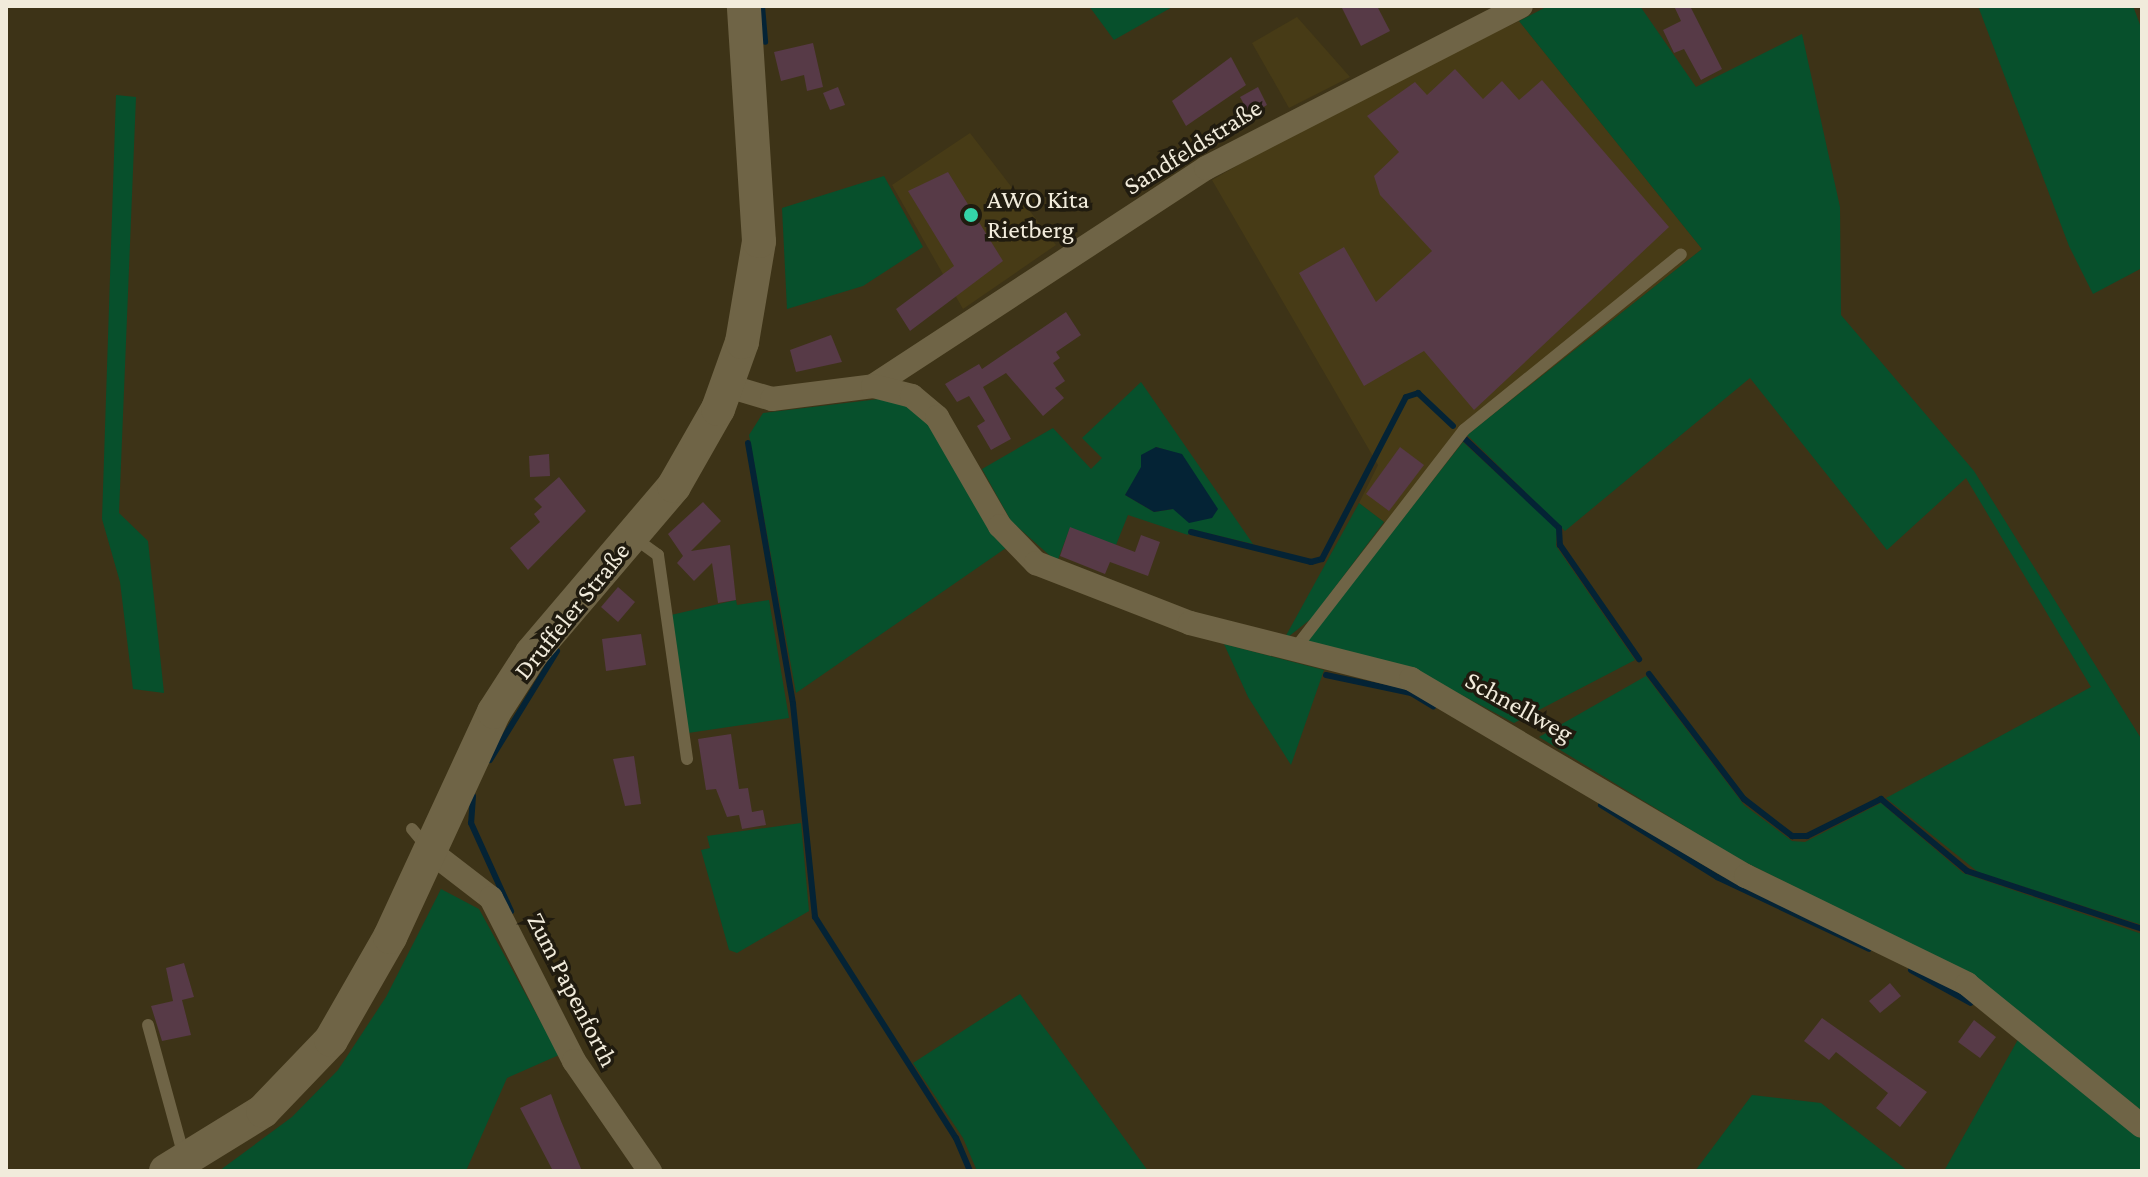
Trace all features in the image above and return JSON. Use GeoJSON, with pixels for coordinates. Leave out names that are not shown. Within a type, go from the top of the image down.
{"type":"FeatureCollection","features":[{"type":"Feature","properties":{"kind":"street","name":"Druffeler Straße"},"geometry":{"type":"LineString","coordinates":[[176,1166],[263,1111],[331,1040],[364,988],[421,840],[494,712],[532,653],[633,537],[681,474],[722,384],[750,308],[759,241],[744,6]]}},
{"type":"Feature","properties":{"kind":"street","name":"Sandfeldstraße"},"geometry":{"type":"LineString","coordinates":[[722,384],[772,399],[873,386],[1206,168],[1521,6]]}},
{"type":"Feature","properties":{"kind":"street","name":"Schnellweg"},"geometry":{"type":"LineString","coordinates":[[873,386],[912,396],[937,417],[1000,526],[1036,563],[1190,623],[1292,653],[1411,679],[1746,876],[1967,984],[2142,1126]]}},
{"type":"Feature","properties":{"kind":"street","name":"Zum Papenforth"},"geometry":{"type":"LineString","coordinates":[[421,840],[491,898],[574,1061],[650,1171]]}},
{"type":"Feature","properties":{"kind":"lane"},"geometry":{"type":"LineString","coordinates":[[1292,653],[1464,430],[1681,254]]}},
{"type":"Feature","properties":{"kind":"lane"},"geometry":{"type":"LineString","coordinates":[[633,537],[658,555],[687,759]]}},
{"type":"Feature","properties":{"kind":"lane"},"geometry":{"type":"LineString","coordinates":[[148,1025],[176,1166]]}},
{"type":"Feature","properties":{"kind":"shaded area"},"geometry":{"type":"Polygon","coordinates":[[[1297,17],[1350,77],[1289,108],[1252,43],[1297,17]]]}},
{"type":"Feature","properties":{"kind":"shaded area"},"geometry":{"type":"Polygon","coordinates":[[[1519,21],[1702,249],[1467,435],[1394,530],[1359,503],[1378,465],[1212,180],[1336,109],[1519,21]]]}},
{"type":"Feature","properties":{"kind":"shaded area","name":"AWO Kita Rietberg"},"geometry":{"type":"Polygon","coordinates":[[[970,133],[1056,245],[963,309],[892,185],[970,133]]]}},
{"type":"Feature","properties":{"kind":"green space"},"geometry":{"type":"Polygon","coordinates":[[[1089,6],[1174,6],[1114,40],[1089,6]]]}},
{"type":"Feature","properties":{"kind":"green space"},"geometry":{"type":"Polygon","coordinates":[[[1548,6],[1640,6],[1696,87],[1802,34],[1840,207],[1841,315],[1974,471],[2142,740],[2142,925],[1978,872],[1886,798],[2091,687],[1966,478],[1887,550],[1750,378],[1565,531],[1467,435],[1702,249],[1519,21],[1548,6]]]}},
{"type":"Feature","properties":{"kind":"green space"},"geometry":{"type":"Polygon","coordinates":[[[1978,6],[2133,6],[2142,30],[2142,268],[2093,294],[2069,246],[1978,6]]]}},
{"type":"Feature","properties":{"kind":"green space"},"geometry":{"type":"Polygon","coordinates":[[[116,95],[136,97],[119,513],[148,541],[164,693],[133,689],[120,582],[102,519],[116,95]]]}},
{"type":"Feature","properties":{"kind":"green space"},"geometry":{"type":"Polygon","coordinates":[[[884,176],[923,247],[863,286],[787,309],[782,208],[884,176]]]}},
{"type":"Feature","properties":{"kind":"green space"},"geometry":{"type":"Polygon","coordinates":[[[1141,382],[1253,544],[1190,529],[1188,535],[1128,515],[1116,545],[1070,528],[1057,562],[1011,521],[982,469],[1053,428],[1091,469],[1102,458],[1082,438],[1141,382]],[[1156,447],[1125,495],[1154,512],[1173,509],[1169,451],[1156,447]]]}},
{"type":"Feature","properties":{"kind":"green space"},"geometry":{"type":"Polygon","coordinates":[[[879,399],[912,408],[928,422],[1006,548],[796,693],[749,435],[763,413],[879,399]]]}},
{"type":"Feature","properties":{"kind":"green space"},"geometry":{"type":"Polygon","coordinates":[[[1463,442],[1557,529],[1556,546],[1635,660],[1514,723],[1417,671],[1309,646],[1308,639],[1463,442]]]}},
{"type":"Feature","properties":{"kind":"green space"},"geometry":{"type":"Polygon","coordinates":[[[1359,503],[1384,522],[1312,618],[1283,641],[1359,503]]]}},
{"type":"Feature","properties":{"kind":"green space"},"geometry":{"type":"Polygon","coordinates":[[[736,600],[737,605],[769,600],[789,718],[688,733],[671,615],[736,600]]]}},
{"type":"Feature","properties":{"kind":"green space"},"geometry":{"type":"Polygon","coordinates":[[[1224,644],[1324,670],[1291,765],[1248,697],[1224,644]]]}},
{"type":"Feature","properties":{"kind":"green space"},"geometry":{"type":"Polygon","coordinates":[[[1646,676],[1744,805],[1792,841],[1805,842],[1881,803],[1963,873],[2142,934],[2142,1111],[1972,976],[1737,858],[1539,737],[1646,676]]]}},
{"type":"Feature","properties":{"kind":"green space"},"geometry":{"type":"Polygon","coordinates":[[[801,823],[809,911],[737,953],[729,950],[701,850],[710,848],[707,836],[801,823]]]}},
{"type":"Feature","properties":{"kind":"green space"},"geometry":{"type":"Polygon","coordinates":[[[441,889],[479,909],[559,1055],[507,1078],[466,1171],[219,1171],[292,1117],[338,1070],[386,997],[441,889]]]}},
{"type":"Feature","properties":{"kind":"green space"},"geometry":{"type":"Polygon","coordinates":[[[1020,994],[1148,1171],[977,1171],[963,1138],[913,1063],[1020,994]]]}},
{"type":"Feature","properties":{"kind":"green space"},"geometry":{"type":"Polygon","coordinates":[[[2020,1036],[2142,1137],[2142,1171],[1944,1171],[2020,1036]]]}},
{"type":"Feature","properties":{"kind":"green space"},"geometry":{"type":"Polygon","coordinates":[[[1752,1095],[1821,1103],[1908,1171],[1695,1171],[1752,1095]]]}},
{"type":"Feature","properties":{"kind":"water"},"geometry":{"type":"Polygon","coordinates":[[[1156,447],[1182,454],[1218,509],[1212,518],[1189,523],[1173,509],[1154,512],[1125,495],[1141,467],[1141,455],[1156,447]]]}},
{"type":"Feature","properties":{"kind":"building"},"geometry":{"type":"Polygon","coordinates":[[[1341,6],[1377,6],[1390,31],[1361,46],[1341,6]]]}},
{"type":"Feature","properties":{"kind":"building"},"geometry":{"type":"Polygon","coordinates":[[[1674,6],[1690,6],[1722,69],[1701,80],[1684,49],[1674,53],[1663,30],[1681,21],[1674,6]]]}},
{"type":"Feature","properties":{"kind":"building"},"geometry":{"type":"Polygon","coordinates":[[[813,43],[823,87],[807,91],[804,75],[781,81],[774,52],[813,43]]]}},
{"type":"Feature","properties":{"kind":"building"},"geometry":{"type":"Polygon","coordinates":[[[1231,57],[1246,85],[1186,126],[1172,101],[1231,57]]]}},
{"type":"Feature","properties":{"kind":"building"},"geometry":{"type":"Polygon","coordinates":[[[1455,69],[1483,99],[1502,81],[1519,100],[1542,80],[1669,227],[1474,410],[1424,351],[1364,386],[1299,273],[1344,247],[1376,302],[1432,251],[1380,195],[1374,176],[1399,152],[1367,116],[1415,82],[1427,95],[1455,69]]]}},
{"type":"Feature","properties":{"kind":"building"},"geometry":{"type":"Polygon","coordinates":[[[838,87],[845,105],[830,110],[823,93],[838,87]]]}},
{"type":"Feature","properties":{"kind":"building"},"geometry":{"type":"Polygon","coordinates":[[[1258,87],[1267,105],[1250,115],[1240,97],[1258,87]]]}},
{"type":"Feature","properties":{"kind":"building"},"geometry":{"type":"Polygon","coordinates":[[[948,172],[1003,261],[910,331],[896,309],[954,266],[908,191],[948,172]]]}},
{"type":"Feature","properties":{"kind":"building"},"geometry":{"type":"Polygon","coordinates":[[[1066,312],[1081,335],[1056,352],[1060,358],[1053,363],[1065,381],[1055,388],[1064,398],[1043,416],[1006,373],[983,387],[1011,439],[991,450],[977,426],[985,421],[969,396],[957,402],[945,384],[979,364],[982,369],[1066,312]]]}},
{"type":"Feature","properties":{"kind":"building"},"geometry":{"type":"Polygon","coordinates":[[[831,335],[842,362],[796,372],[790,350],[831,335]]]}},
{"type":"Feature","properties":{"kind":"building"},"geometry":{"type":"Polygon","coordinates":[[[1400,447],[1424,465],[1389,511],[1366,494],[1400,447]]]}},
{"type":"Feature","properties":{"kind":"building"},"geometry":{"type":"Polygon","coordinates":[[[549,454],[550,476],[530,477],[529,456],[549,454]]]}},
{"type":"Feature","properties":{"kind":"building"},"geometry":{"type":"Polygon","coordinates":[[[559,477],[586,511],[528,570],[510,548],[540,522],[534,514],[542,507],[534,499],[559,477]]]}},
{"type":"Feature","properties":{"kind":"building"},"geometry":{"type":"Polygon","coordinates":[[[703,502],[721,521],[691,551],[730,545],[736,600],[718,603],[712,563],[694,581],[677,563],[683,556],[668,534],[703,502]]]}},
{"type":"Feature","properties":{"kind":"building"},"geometry":{"type":"Polygon","coordinates":[[[1070,527],[1135,552],[1141,535],[1160,542],[1148,576],[1110,562],[1105,574],[1060,556],[1070,527]]]}},
{"type":"Feature","properties":{"kind":"building"},"geometry":{"type":"Polygon","coordinates":[[[618,587],[635,602],[618,622],[601,607],[618,587]]]}},
{"type":"Feature","properties":{"kind":"building"},"geometry":{"type":"Polygon","coordinates":[[[641,634],[646,665],[606,671],[602,639],[641,634]]]}},
{"type":"Feature","properties":{"kind":"building"},"geometry":{"type":"Polygon","coordinates":[[[731,734],[739,789],[748,788],[752,812],[763,810],[766,825],[742,829],[739,815],[727,817],[716,789],[706,790],[698,739],[731,734]]]}},
{"type":"Feature","properties":{"kind":"building"},"geometry":{"type":"Polygon","coordinates":[[[634,756],[641,804],[625,806],[613,759],[634,756]]]}},
{"type":"Feature","properties":{"kind":"building"},"geometry":{"type":"Polygon","coordinates":[[[184,963],[194,997],[182,1000],[191,1035],[162,1041],[151,1006],[173,1001],[166,968],[184,963]]]}},
{"type":"Feature","properties":{"kind":"building"},"geometry":{"type":"Polygon","coordinates":[[[1890,983],[1901,996],[1880,1013],[1869,1001],[1890,983]]]}},
{"type":"Feature","properties":{"kind":"building"},"geometry":{"type":"Polygon","coordinates":[[[1822,1018],[1927,1092],[1900,1127],[1876,1108],[1888,1093],[1836,1052],[1829,1060],[1804,1041],[1822,1018]]]}},
{"type":"Feature","properties":{"kind":"building"},"geometry":{"type":"Polygon","coordinates":[[[1974,1020],[1996,1037],[1980,1058],[1958,1042],[1974,1020]]]}},
{"type":"Feature","properties":{"kind":"building"},"geometry":{"type":"Polygon","coordinates":[[[551,1094],[582,1171],[553,1171],[520,1108],[551,1094]]]}},
{"type":"Feature","properties":{"kind":"waterway"},"geometry":{"type":"LineString","coordinates":[[762,6],[765,42]]}},
{"type":"Feature","properties":{"kind":"waterway"},"geometry":{"type":"LineString","coordinates":[[1191,532],[1311,562],[1322,559],[1406,397],[1418,393],[1453,426]]}},
{"type":"Feature","properties":{"kind":"waterway"},"geometry":{"type":"LineString","coordinates":[[1465,439],[1559,528],[1560,545],[1639,659]]}},
{"type":"Feature","properties":{"kind":"waterway"},"geometry":{"type":"LineString","coordinates":[[748,443],[793,704],[815,917],[956,1138],[970,1171]]}},
{"type":"Feature","properties":{"kind":"waterway"},"geometry":{"type":"LineString","coordinates":[[490,760],[557,651]]}},
{"type":"Feature","properties":{"kind":"waterway"},"geometry":{"type":"LineString","coordinates":[[1649,674],[1744,799],[1792,836],[1807,836],[1881,799],[1967,871],[2142,929]]}},
{"type":"Feature","properties":{"kind":"waterway"},"geometry":{"type":"LineString","coordinates":[[1326,675],[1411,693],[1433,706]]}},
{"type":"Feature","properties":{"kind":"waterway"},"geometry":{"type":"LineString","coordinates":[[473,796],[471,823],[511,911]]}},
{"type":"Feature","properties":{"kind":"waterway"},"geometry":{"type":"LineString","coordinates":[[1601,805],[1717,877],[1869,949]]}},
{"type":"Feature","properties":{"kind":"waterway"},"geometry":{"type":"LineString","coordinates":[[1911,970],[1971,1003]]}},
{"type":"Feature","properties":{"kind":"place","name":"AWO Kita Rietberg"},"geometry":{"type":"Point","coordinates":[971,215]}}]}
